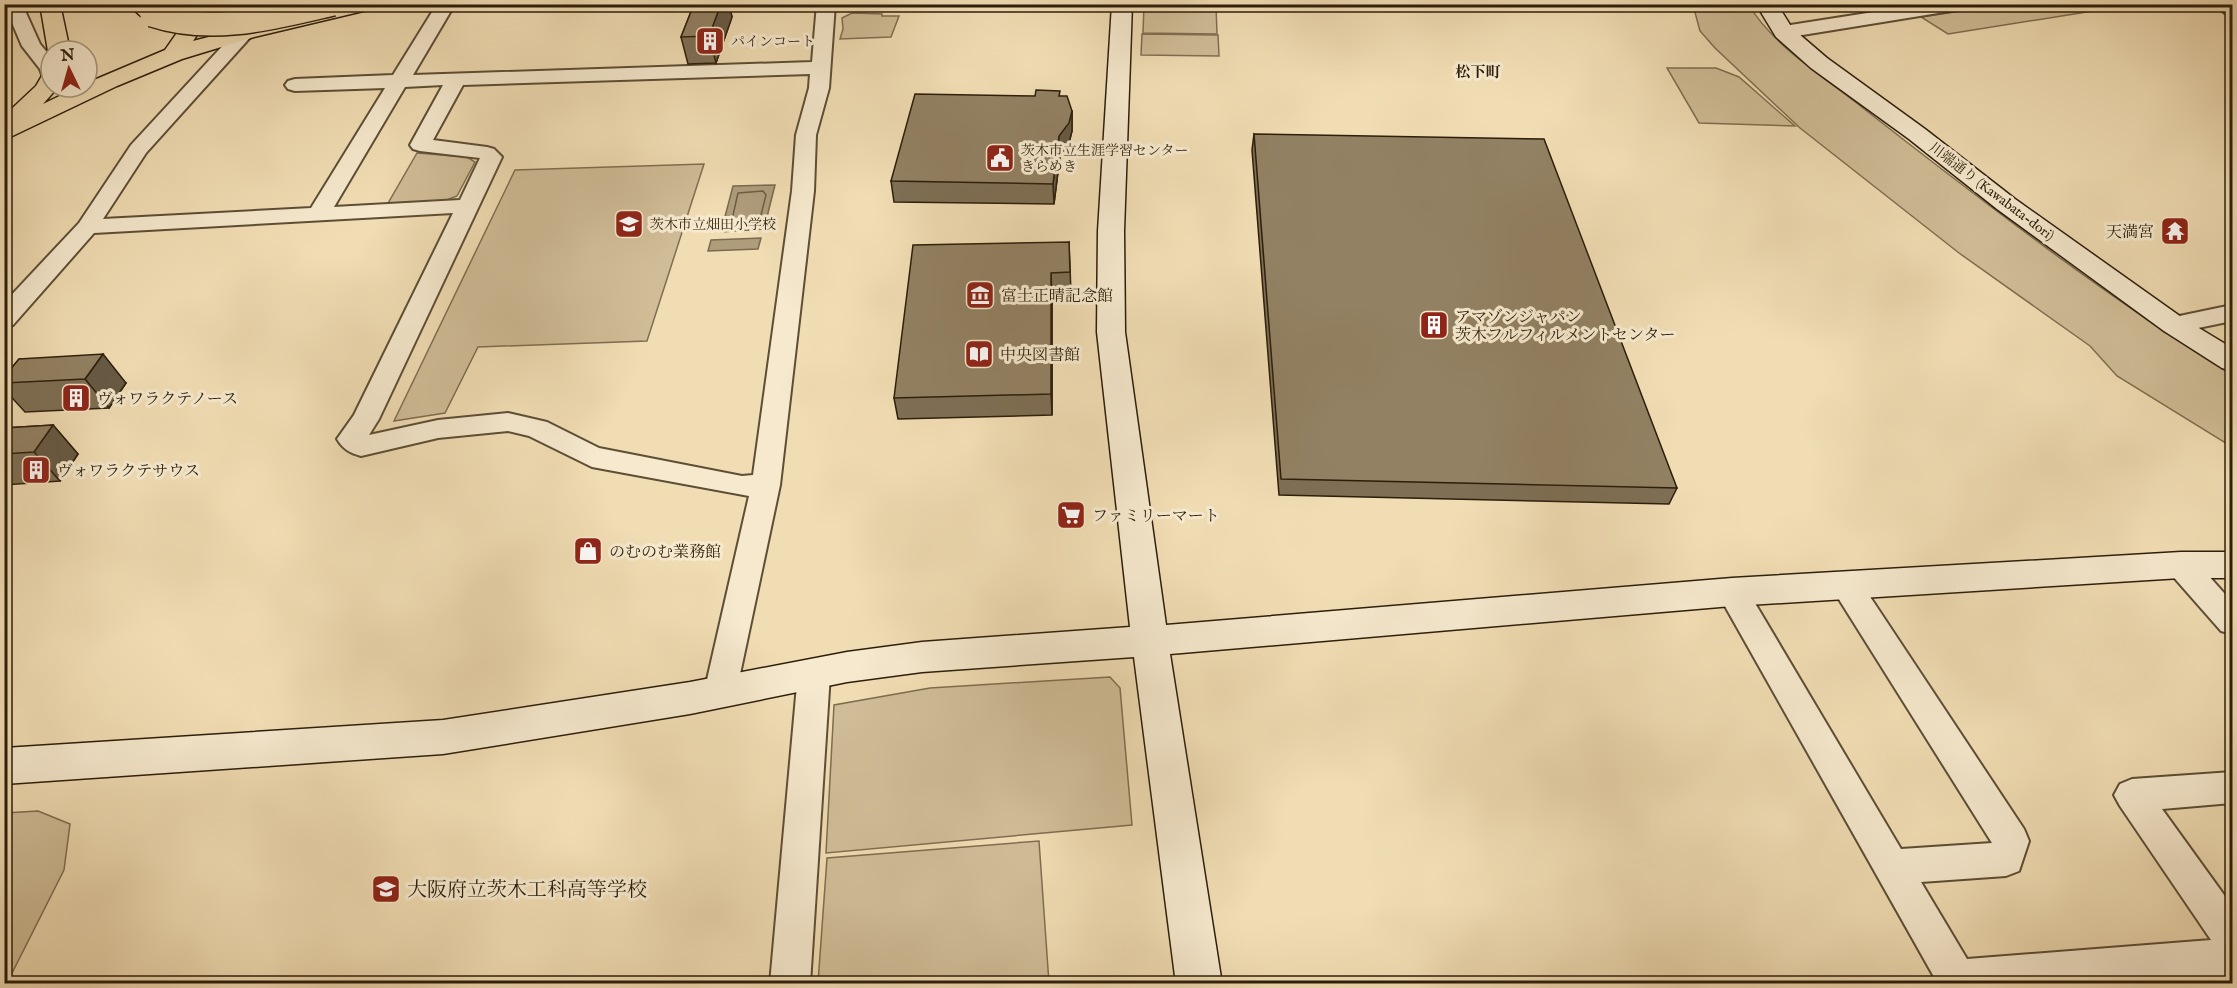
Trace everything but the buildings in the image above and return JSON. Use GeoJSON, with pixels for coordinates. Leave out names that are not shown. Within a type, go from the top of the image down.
{"type":"FeatureCollection","features":[{"type":"Feature","properties":{"kind":"highway"},"geometry":{"type":"LineString","coordinates":[[50,4],[57,39]]}},
{"type":"Feature","properties":{"kind":"highway"},"geometry":{"type":"LineString","coordinates":[[172,55],[208,4]]}},
{"type":"Feature","properties":{"kind":"highway"},"geometry":{"type":"LineString","coordinates":[[99,73],[192,29],[303,4]]}},
{"type":"Feature","properties":{"kind":"highway"},"geometry":{"type":"LineString","coordinates":[[146,10],[164,20],[189,24],[225,24],[333,4]]}},
{"type":"Feature","properties":{"kind":"highway"},"geometry":{"type":"LineString","coordinates":[[4,130],[172,55],[246,32],[369,4]]}},
{"type":"Feature","properties":{"kind":"highway"},"geometry":{"type":"LineString","coordinates":[[4,130],[39,95]]}},
{"type":"Feature","properties":{"kind":"highway"},"geometry":{"type":"LineString","coordinates":[[4,130],[54,99]]}},
{"type":"Feature","properties":{"kind":"street"},"geometry":{"type":"LineString","coordinates":[[13,4],[31,46],[39,55]]}},
{"type":"Feature","properties":{"kind":"street"},"geometry":{"type":"LineString","coordinates":[[318,214],[446,4]]}},
{"type":"Feature","properties":{"kind":"street"},"geometry":{"type":"LineString","coordinates":[[720,693],[766,485],[803,191],[806,135],[819,88],[826,4]]}},
{"type":"Feature","properties":{"kind":"street"},"geometry":{"type":"LineString","coordinates":[[1122,4],[1111,231],[1111,332],[1150,640],[1199,984]]}},
{"type":"Feature","properties":{"kind":"street","name":"川端通り (Kawabata-dori)"},"geometry":{"type":"LineString","coordinates":[[1766,4],[1784,32],[1819,63],[1917,134],[2006,204],[2174,325],[2232,361]]}},
{"type":"Feature","properties":{"kind":"street"},"geometry":{"type":"LineString","coordinates":[[1784,32],[1963,4]]}},
{"type":"Feature","properties":{"kind":"street"},"geometry":{"type":"LineString","coordinates":[[2222,4],[2232,10]]}},
{"type":"Feature","properties":{"kind":"street"},"geometry":{"type":"LineString","coordinates":[[4,319],[87,227],[138,149],[246,32]]}},
{"type":"Feature","properties":{"kind":"street"},"geometry":{"type":"LineString","coordinates":[[295,85],[819,68]]}},
{"type":"Feature","properties":{"kind":"street"},"geometry":{"type":"LineString","coordinates":[[456,79],[420,145],[487,153],[491,157],[366,419],[351,439],[361,446],[438,429],[508,422],[537,429],[592,457],[742,486],[766,485]]}},
{"type":"Feature","properties":{"kind":"street"},"geometry":{"type":"LineString","coordinates":[[87,227],[468,206]]}},
{"type":"Feature","properties":{"kind":"street"},"geometry":{"type":"LineString","coordinates":[[2174,325],[2232,314]]}},
{"type":"Feature","properties":{"kind":"street"},"geometry":{"type":"LineString","coordinates":[[4,766],[443,737],[720,693],[847,667],[922,657],[1732,592],[2181,565],[2232,565]]}},
{"type":"Feature","properties":{"kind":"street"},"geometry":{"type":"LineString","coordinates":[[2181,565],[2232,622]]}},
{"type":"Feature","properties":{"kind":"street"},"geometry":{"type":"LineString","coordinates":[[1846,585],[2011,841],[2006,859],[1892,867]]}},
{"type":"Feature","properties":{"kind":"street"},"geometry":{"type":"LineString","coordinates":[[1732,592],[1957,979],[2232,957]]}},
{"type":"Feature","properties":{"kind":"street"},"geometry":{"type":"LineString","coordinates":[[790,984],[814,674]]}},
{"type":"Feature","properties":{"kind":"street"},"geometry":{"type":"LineString","coordinates":[[2232,788],[2132,795],[2232,938]]}},
{"type":"Feature","properties":{"kind":"shaded area"},"geometry":{"type":"Polygon","coordinates":[[[1144,5],[1216,5],[1217,34],[1143,33],[1144,5]]]}},
{"type":"Feature","properties":{"kind":"shaded area"},"geometry":{"type":"Polygon","coordinates":[[[1693,5],[1749,5],[1771,34],[1801,61],[1953,178],[2090,280],[2232,375],[2232,447],[2117,376],[2090,346],[1959,253],[1800,128],[1700,31],[1693,5]]]}},
{"type":"Feature","properties":{"kind":"shaded area"},"geometry":{"type":"Polygon","coordinates":[[[2001,5],[2124,6],[1948,34],[1921,17],[2001,5]]]}},
{"type":"Feature","properties":{"kind":"shaded area"},"geometry":{"type":"Polygon","coordinates":[[[852,13],[899,16],[891,37],[840,39],[843,29],[842,18],[852,13]]]}},
{"type":"Feature","properties":{"kind":"shaded area"},"geometry":{"type":"Polygon","coordinates":[[[1142,34],[1218,35],[1219,56],[1141,55],[1142,34]]]}},
{"type":"Feature","properties":{"kind":"shaded area"},"geometry":{"type":"Polygon","coordinates":[[[1667,68],[1716,68],[1739,77],[1795,126],[1699,123],[1667,68]]]}},
{"type":"Feature","properties":{"kind":"shaded area"},"geometry":{"type":"Polygon","coordinates":[[[417,153],[467,157],[475,162],[457,196],[439,203],[387,205],[417,153]]]}},
{"type":"Feature","properties":{"kind":"shaded area"},"geometry":{"type":"Polygon","coordinates":[[[704,164],[647,341],[478,347],[445,413],[394,421],[515,170],[704,164]]]}},
{"type":"Feature","properties":{"kind":"shaded area"},"geometry":{"type":"Polygon","coordinates":[[[1110,677],[1120,688],[1132,825],[826,853],[834,705],[930,688],[1110,677]]]}},
{"type":"Feature","properties":{"kind":"shaded area"},"geometry":{"type":"Polygon","coordinates":[[[38,811],[70,824],[64,870],[5,983],[5,813],[38,811]]]}},
{"type":"Feature","properties":{"kind":"shaded area"},"geometry":{"type":"Polygon","coordinates":[[[1039,841],[1049,983],[818,983],[827,858],[1039,841]]]}},
{"type":"Feature","properties":{"kind":"water"},"geometry":{"type":"Polygon","coordinates":[[[775,185],[764,229],[721,232],[733,186],[775,185]]]}},
{"type":"Feature","properties":{"kind":"water"},"geometry":{"type":"Polygon","coordinates":[[[761,238],[758,249],[708,251],[711,240],[761,238]]]}},
{"type":"Feature","properties":{"kind":"place","name":"パインコート"},"geometry":{"type":"Point","coordinates":[710,41]}},
{"type":"Feature","properties":{"kind":"place","name":"茨木市立生涯学習センター きらめき"},"geometry":{"type":"Point","coordinates":[1000,158]}},
{"type":"Feature","properties":{"kind":"place","name":"茨木市立畑田小学校"},"geometry":{"type":"Point","coordinates":[629,224]}},
{"type":"Feature","properties":{"kind":"place","name":"天満宮"},"geometry":{"type":"Point","coordinates":[2175,231]}},
{"type":"Feature","properties":{"kind":"place","name":"富士正晴記念館"},"geometry":{"type":"Point","coordinates":[980,295]}},
{"type":"Feature","properties":{"kind":"place","name":"アマゾンジャパン 茨木フルフィルメントセンター"},"geometry":{"type":"Point","coordinates":[1434,325]}},
{"type":"Feature","properties":{"kind":"place","name":"中央図書館"},"geometry":{"type":"Point","coordinates":[979,354]}},
{"type":"Feature","properties":{"kind":"place","name":"ヴォワラクテノース"},"geometry":{"type":"Point","coordinates":[76,398]}},
{"type":"Feature","properties":{"kind":"place","name":"ヴォワラクテサウス"},"geometry":{"type":"Point","coordinates":[36,470]}},
{"type":"Feature","properties":{"kind":"place","name":"ファミリーマート"},"geometry":{"type":"Point","coordinates":[1071,515]}},
{"type":"Feature","properties":{"kind":"place","name":"のむのむ業務館"},"geometry":{"type":"Point","coordinates":[588,551]}},
{"type":"Feature","properties":{"kind":"place","name":"大阪府立茨木工科高等学校"},"geometry":{"type":"Point","coordinates":[386,889]}},
{"type":"Feature","properties":{"kind":"district","name":"松下町"},"geometry":{"type":"Point","coordinates":[1478,72]}}]}
